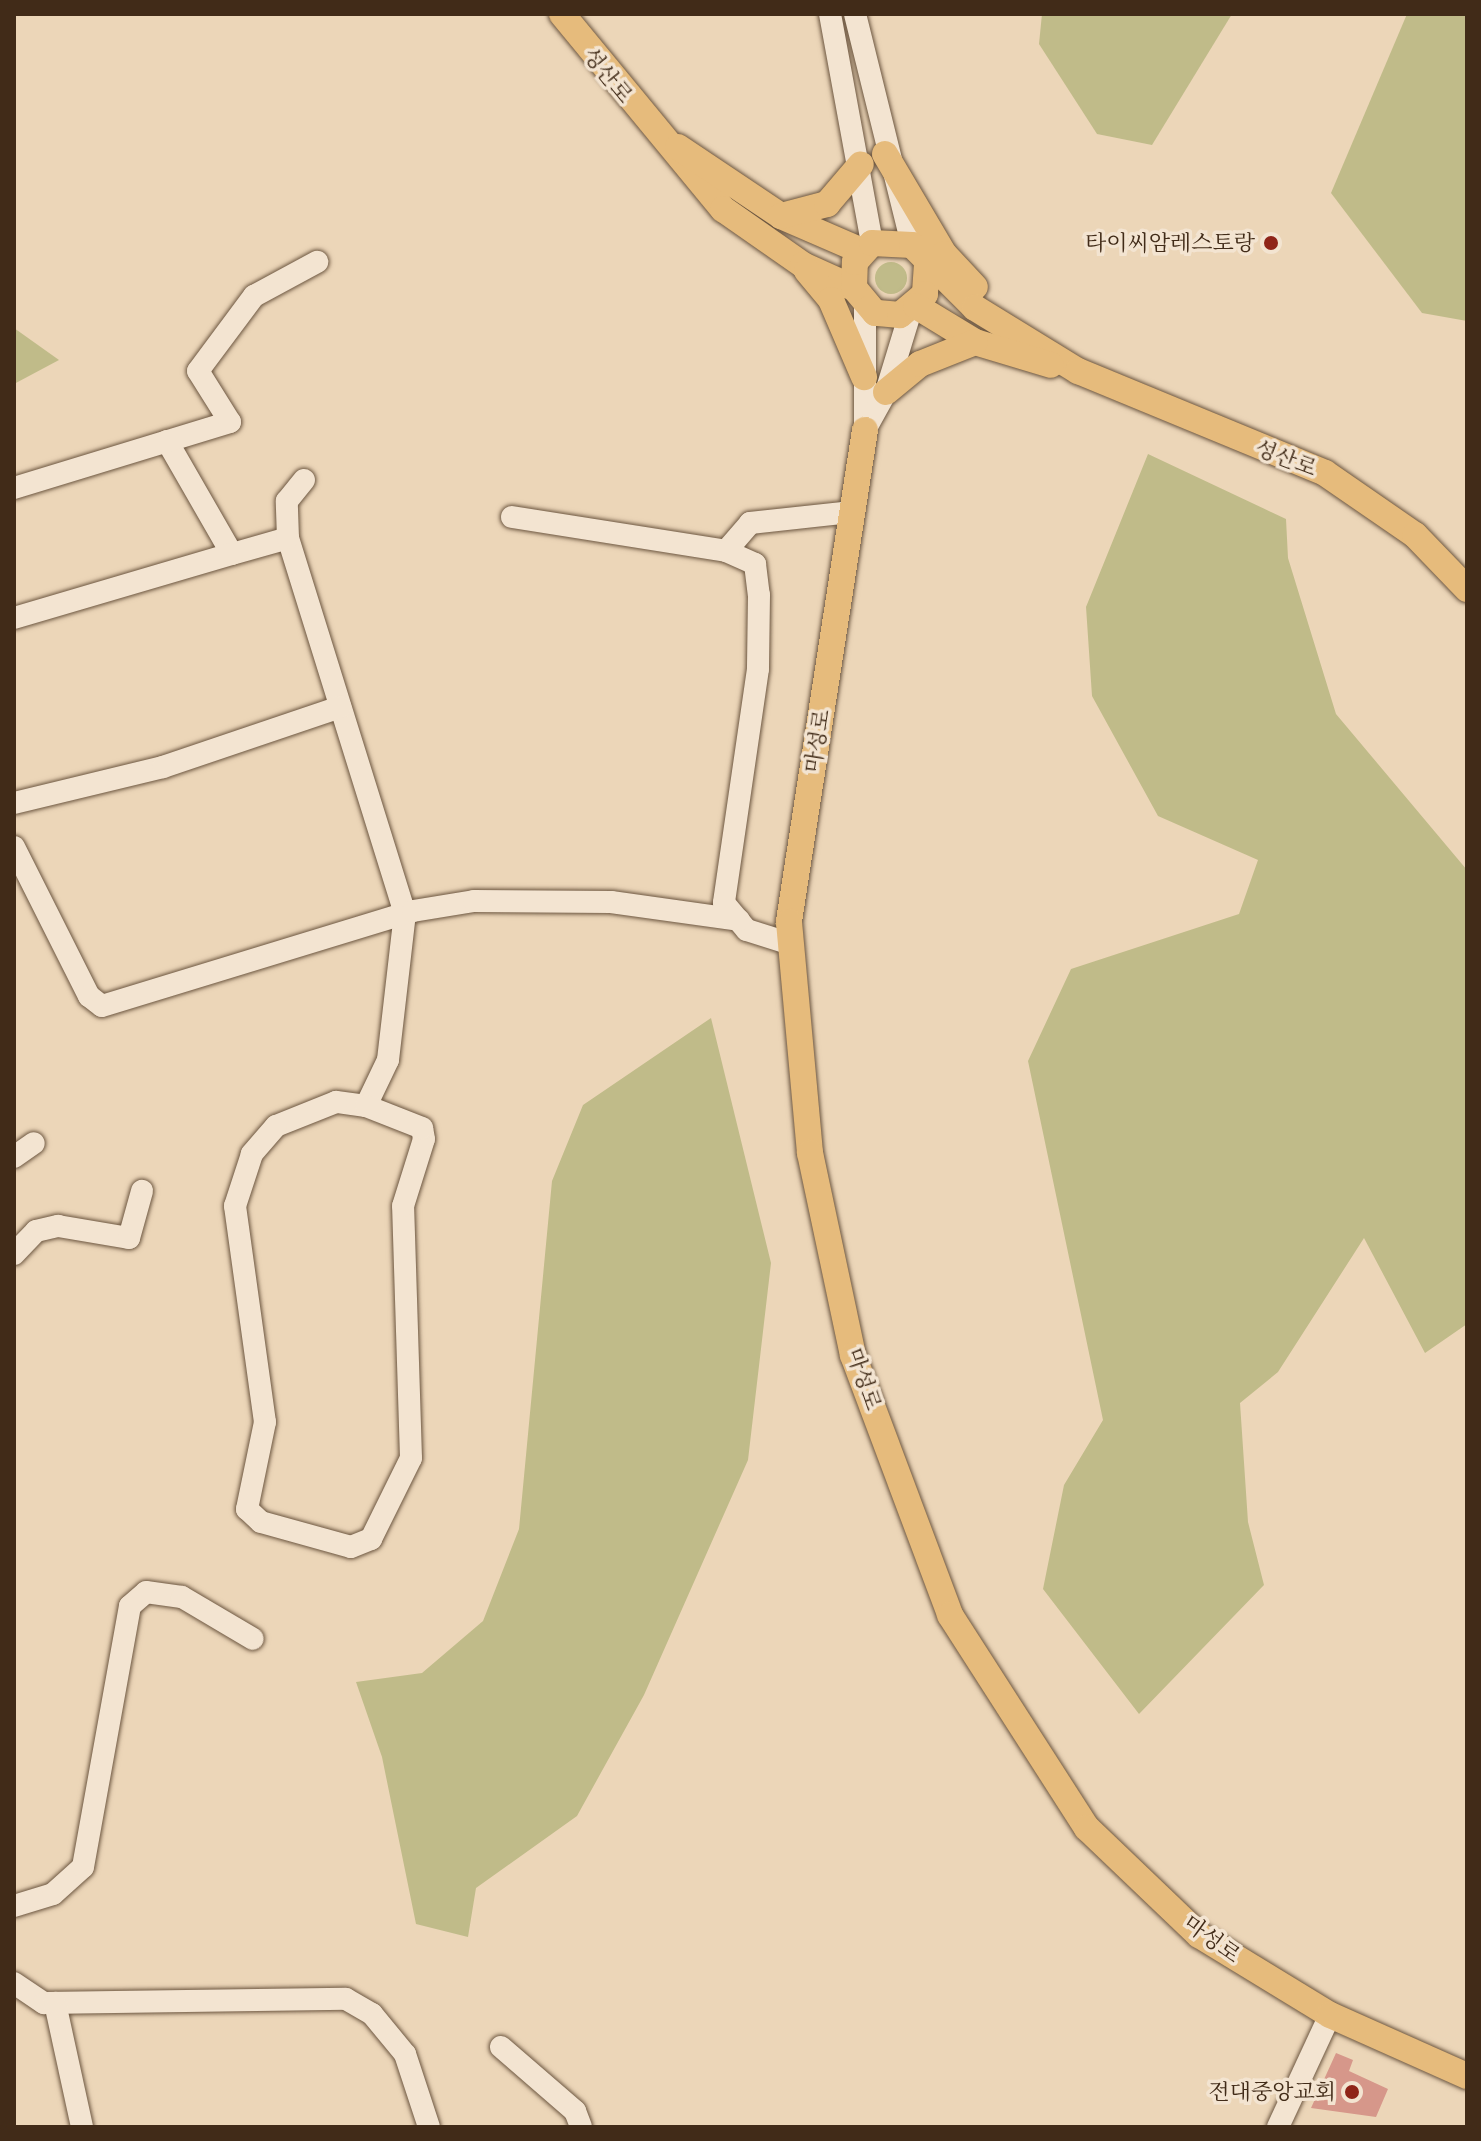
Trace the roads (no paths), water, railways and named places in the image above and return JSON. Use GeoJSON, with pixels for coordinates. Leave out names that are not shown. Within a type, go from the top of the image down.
{"type":"FeatureCollection","features":[{"type":"Feature","properties":{"kind":"main road","name":"성산로"},"geometry":{"type":"LineString","coordinates":[[562,14],[656,134]]}},
{"type":"Feature","properties":{"kind":"main road"},"geometry":{"type":"LineString","coordinates":[[656,134],[781,216],[867,247],[920,254],[1031,344],[1078,371]]}},
{"type":"Feature","properties":{"kind":"main road"},"geometry":{"type":"LineString","coordinates":[[656,134],[723,209],[803,265],[888,316],[913,308],[929,279],[920,254]]}},
{"type":"Feature","properties":{"kind":"main road"},"geometry":{"type":"LineString","coordinates":[[885,154],[944,254],[1031,344]]}},
{"type":"Feature","properties":{"kind":"main road"},"geometry":{"type":"LineString","coordinates":[[781,216],[827,204],[861,164]]}},
{"type":"Feature","properties":{"kind":"main road"},"geometry":{"type":"LineString","coordinates":[[859,297],[867,247]]}},
{"type":"Feature","properties":{"kind":"main road"},"geometry":{"type":"LineString","coordinates":[[803,265],[831,300],[864,377]]}},
{"type":"Feature","properties":{"kind":"main road"},"geometry":{"type":"LineString","coordinates":[[913,308],[975,342],[1078,371]]}},
{"type":"Feature","properties":{"kind":"main road"},"geometry":{"type":"LineString","coordinates":[[886,392],[920,364],[975,342]]}},
{"type":"Feature","properties":{"kind":"main road","name":"성산로"},"geometry":{"type":"LineString","coordinates":[[1078,371],[1325,473],[1415,535],[1467,589]]}},
{"type":"Feature","properties":{"kind":"main road","name":"마성로"},"geometry":{"type":"LineString","coordinates":[[865,430],[791,944],[810,1153],[853,1355],[950,1615],[1087,1828],[1199,1935],[1330,2015],[1467,2076]]}},
{"type":"Feature","properties":{"kind":"street"},"geometry":{"type":"LineString","coordinates":[[830,14],[861,164],[867,247]]}},
{"type":"Feature","properties":{"kind":"street"},"geometry":{"type":"LineString","coordinates":[[855,14],[885,154],[920,254]]}},
{"type":"Feature","properties":{"kind":"street"},"geometry":{"type":"LineString","coordinates":[[14,488],[230,422],[198,371],[254,296],[317,262]]}},
{"type":"Feature","properties":{"kind":"street"},"geometry":{"type":"LineString","coordinates":[[859,297],[865,430]]}},
{"type":"Feature","properties":{"kind":"street"},"geometry":{"type":"LineString","coordinates":[[865,430],[886,392],[913,308]]}},
{"type":"Feature","properties":{"kind":"street"},"geometry":{"type":"LineString","coordinates":[[167,441],[232,554]]}},
{"type":"Feature","properties":{"kind":"street"},"geometry":{"type":"LineString","coordinates":[[304,480],[287,501],[288,538],[405,913],[388,1060],[366,1106]]}},
{"type":"Feature","properties":{"kind":"street"},"geometry":{"type":"LineString","coordinates":[[726,551],[750,523],[852,512]]}},
{"type":"Feature","properties":{"kind":"street"},"geometry":{"type":"LineString","coordinates":[[512,517],[726,551],[755,564],[759,595],[758,669],[724,903],[739,920]]}},
{"type":"Feature","properties":{"kind":"street"},"geometry":{"type":"LineString","coordinates":[[14,618],[288,538]]}},
{"type":"Feature","properties":{"kind":"street"},"geometry":{"type":"LineString","coordinates":[[14,803],[163,767],[340,707]]}},
{"type":"Feature","properties":{"kind":"street"},"geometry":{"type":"LineString","coordinates":[[14,847],[89,996],[102,1006],[405,913],[474,901],[611,902],[739,920],[791,944]]}},
{"type":"Feature","properties":{"kind":"street"},"geometry":{"type":"LineString","coordinates":[[336,1102],[366,1106],[422,1128],[424,1139],[403,1206],[411,1458],[371,1539],[351,1547],[261,1522],[247,1509],[265,1422],[235,1206],[252,1154],[276,1126],[336,1102]]}},
{"type":"Feature","properties":{"kind":"street"},"geometry":{"type":"LineString","coordinates":[[14,1157],[34,1143]]}},
{"type":"Feature","properties":{"kind":"street"},"geometry":{"type":"LineString","coordinates":[[14,1254],[36,1231],[58,1226],[129,1238],[142,1191]]}},
{"type":"Feature","properties":{"kind":"street"},"geometry":{"type":"LineString","coordinates":[[14,1906],[53,1894],[83,1867],[130,1606],[146,1592],[182,1597],[253,1639]]}},
{"type":"Feature","properties":{"kind":"street"},"geometry":{"type":"LineString","coordinates":[[14,1983],[22,1993],[55,2003],[346,1999],[372,2014],[405,2054],[429,2127]]}},
{"type":"Feature","properties":{"kind":"street"},"geometry":{"type":"LineString","coordinates":[[55,2003],[82,2127]]}},
{"type":"Feature","properties":{"kind":"street"},"geometry":{"type":"LineString","coordinates":[[1278,2127],[1330,2015]]}},
{"type":"Feature","properties":{"kind":"street"},"geometry":{"type":"LineString","coordinates":[[501,2047],[575,2111],[581,2127]]}},
{"type":"Feature","properties":{"kind":"place","name":"타이씨암레스토랑"},"geometry":{"type":"Point","coordinates":[1271,243]}},
{"type":"Feature","properties":{"kind":"place","name":"전대중앙교회"},"geometry":{"type":"Point","coordinates":[1352,2092]}}]}
